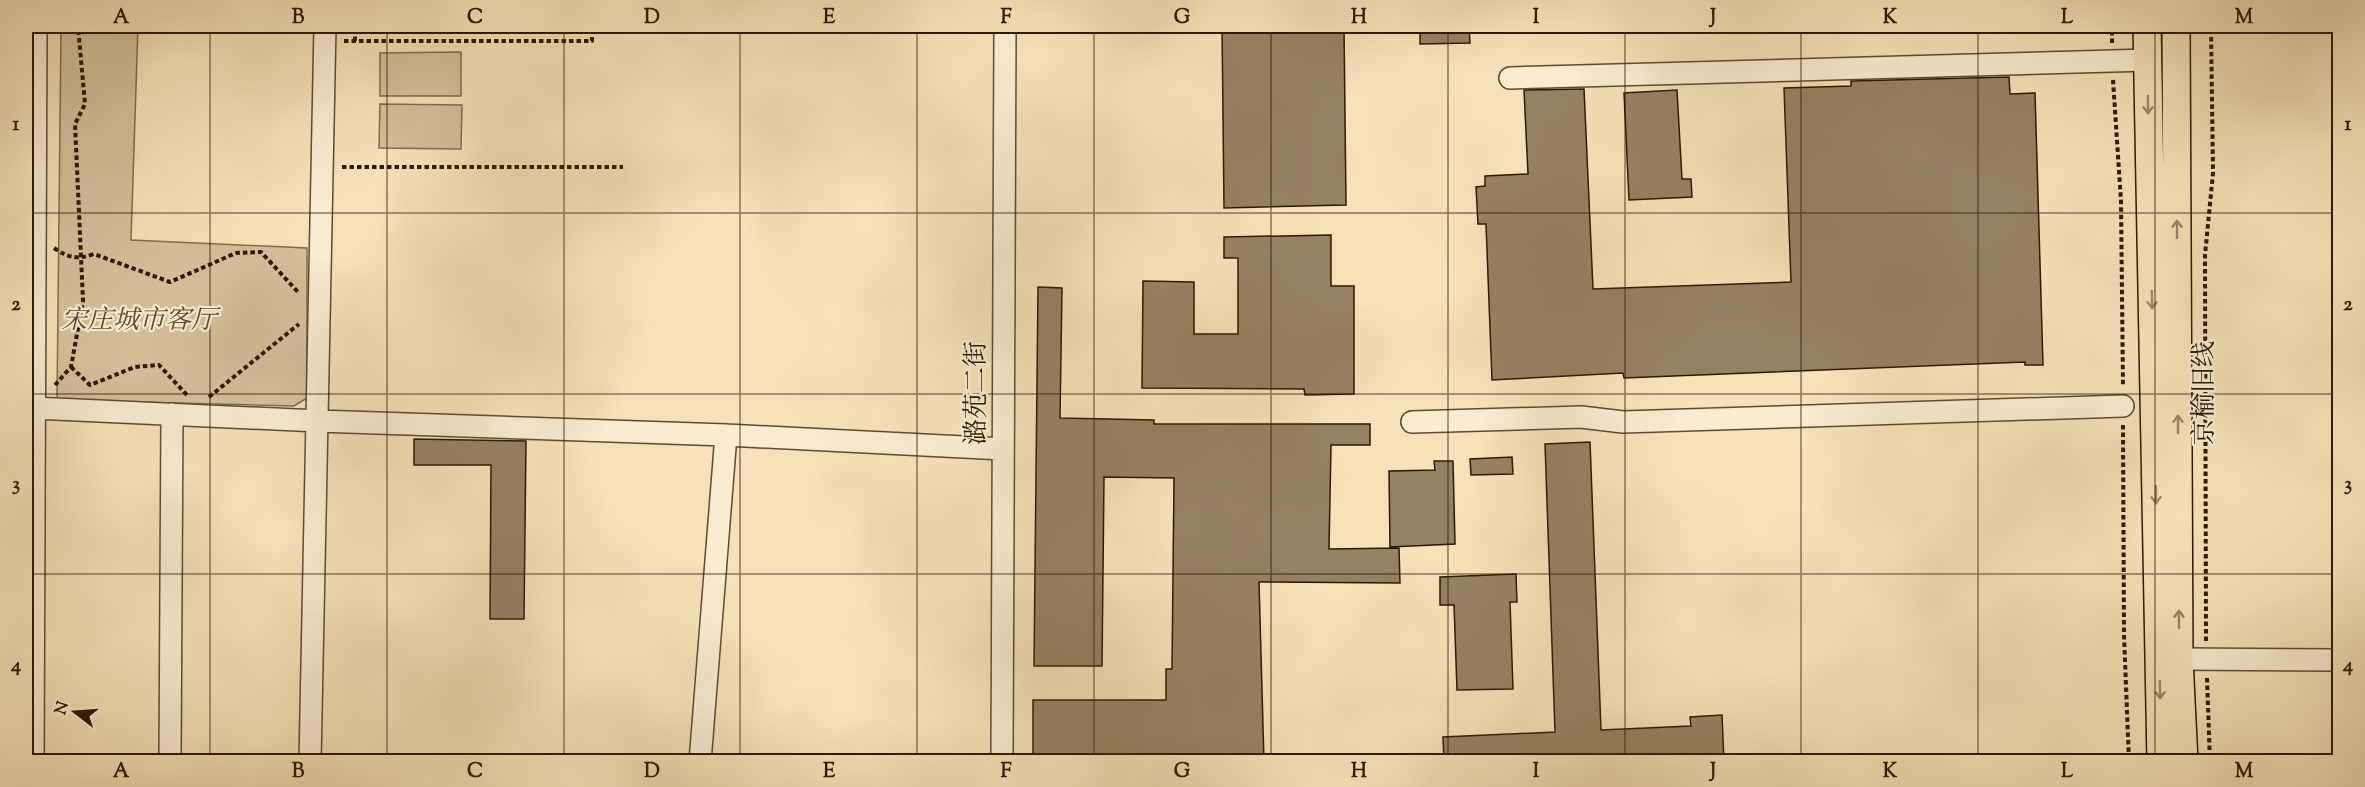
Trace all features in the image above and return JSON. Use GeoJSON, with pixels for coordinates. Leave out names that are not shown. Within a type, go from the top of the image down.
{"type":"FeatureCollection","features":[{"type":"Feature","properties":{"kind":"main road","name":"京榆旧线"},"geometry":{"type":"LineString","coordinates":[[2147,26],[2161,762]]}},
{"type":"Feature","properties":{"kind":"main road","name":"京榆旧线"},"geometry":{"type":"LineString","coordinates":[[2176,26],[2179,659],[2184,762]]}},
{"type":"Feature","properties":{"kind":"street"},"geometry":{"type":"LineString","coordinates":[[33,762],[36,26]]}},
{"type":"Feature","properties":{"kind":"street"},"geometry":{"type":"LineString","coordinates":[[310,762],[311,608],[321,310],[325,26]]}},
{"type":"Feature","properties":{"kind":"street","name":"潞苑二街"},"geometry":{"type":"LineString","coordinates":[[1002,762],[1005,26]]}},
{"type":"Feature","properties":{"kind":"street"},"geometry":{"type":"LineString","coordinates":[[1509,78],[2112,59],[2148,60]]}},
{"type":"Feature","properties":{"kind":"street"},"geometry":{"type":"LineString","coordinates":[[1412,422],[1581,417],[1623,422],[2123,406]]}},
{"type":"Feature","properties":{"kind":"street"},"geometry":{"type":"LineString","coordinates":[[34,408],[318,422],[726,435],[1004,449]]}},
{"type":"Feature","properties":{"kind":"street"},"geometry":{"type":"LineString","coordinates":[[170,762],[182,414]]}},
{"type":"Feature","properties":{"kind":"street"},"geometry":{"type":"LineString","coordinates":[[700,762],[726,435]]}},
{"type":"Feature","properties":{"kind":"street"},"geometry":{"type":"LineString","coordinates":[[2179,659],[2340,660]]}},
{"type":"Feature","properties":{"kind":"path"},"geometry":{"type":"LineString","coordinates":[[34,408],[71,367],[83,301],[83,258],[75,124],[85,104],[78,26]]}},
{"type":"Feature","properties":{"kind":"path"},"geometry":{"type":"LineString","coordinates":[[355,26],[355,41],[592,41],[592,26]]}},
{"type":"Feature","properties":{"kind":"path","name":"京榆旧线"},"geometry":{"type":"LineString","coordinates":[[2210,762],[2206,659],[2205,255],[2212,173],[2211,26]]}},
{"type":"Feature","properties":{"kind":"path"},"geometry":{"type":"LineString","coordinates":[[323,166],[624,167]]}},
{"type":"Feature","properties":{"kind":"path"},"geometry":{"type":"LineString","coordinates":[[35,236],[69,258],[83,258],[94,254],[170,282],[236,253],[261,252],[298,289],[299,300]]}},
{"type":"Feature","properties":{"kind":"path"},"geometry":{"type":"LineString","coordinates":[[182,414],[321,310]]}},
{"type":"Feature","properties":{"kind":"path"},"geometry":{"type":"LineString","coordinates":[[71,367],[90,385],[135,367],[159,365],[187,392],[182,414]]}},
{"type":"Feature","properties":{"kind":"green space","name":"宋庄城市客厅"},"geometry":{"type":"Polygon","coordinates":[[[61,26],[138,26],[131,240],[307,248],[307,398],[294,406],[57,400],[61,26]]]}},
{"type":"Feature","properties":{"kind":"green space"},"geometry":{"type":"Polygon","coordinates":[[[461,52],[461,96],[380,96],[380,53],[461,52]]]}},
{"type":"Feature","properties":{"kind":"green space"},"geometry":{"type":"Polygon","coordinates":[[[380,104],[462,105],[461,149],[379,148],[380,104]]]}},
{"type":"Feature","properties":{"kind":"building"},"geometry":{"type":"Polygon","coordinates":[[[1222,26],[1344,26],[1346,205],[1224,208],[1222,26]]]}},
{"type":"Feature","properties":{"kind":"building"},"geometry":{"type":"Polygon","coordinates":[[[1420,26],[1469,26],[1470,43],[1420,44],[1420,26]]]}},
{"type":"Feature","properties":{"kind":"building"},"geometry":{"type":"Polygon","coordinates":[[[2009,77],[2010,94],[2035,93],[2043,365],[2025,365],[2025,362],[1624,378],[1623,373],[1492,380],[1486,224],[1478,224],[1476,187],[1485,186],[1485,176],[1528,174],[1524,90],[1584,89],[1593,289],[1791,282],[1784,88],[1851,86],[1851,81],[2009,77]]]}},
{"type":"Feature","properties":{"kind":"building"},"geometry":{"type":"Polygon","coordinates":[[[1677,90],[1682,179],[1691,179],[1692,197],[1629,200],[1624,93],[1677,90]]]}},
{"type":"Feature","properties":{"kind":"building"},"geometry":{"type":"Polygon","coordinates":[[[1331,235],[1331,286],[1354,286],[1354,394],[1305,395],[1304,389],[1142,388],[1143,281],[1194,282],[1194,334],[1238,334],[1238,258],[1224,258],[1224,237],[1331,235]]]}},
{"type":"Feature","properties":{"kind":"building"},"geometry":{"type":"Polygon","coordinates":[[[1038,287],[1062,288],[1060,418],[1154,420],[1154,424],[1370,424],[1370,445],[1331,445],[1329,549],[1399,548],[1400,583],[1259,582],[1264,762],[1033,762],[1033,700],[1166,700],[1166,669],[1172,669],[1174,478],[1104,477],[1102,666],[1034,666],[1038,287]]]}},
{"type":"Feature","properties":{"kind":"building"},"geometry":{"type":"Polygon","coordinates":[[[414,439],[526,441],[524,619],[490,619],[491,465],[414,465],[414,439]]]}},
{"type":"Feature","properties":{"kind":"building"},"geometry":{"type":"Polygon","coordinates":[[[1590,442],[1601,730],[1691,726],[1690,717],[1722,715],[1724,762],[1444,762],[1443,737],[1555,732],[1545,444],[1590,442]]]}},
{"type":"Feature","properties":{"kind":"building"},"geometry":{"type":"Polygon","coordinates":[[[1512,457],[1513,474],[1471,475],[1470,459],[1512,457]]]}},
{"type":"Feature","properties":{"kind":"building"},"geometry":{"type":"Polygon","coordinates":[[[1434,461],[1453,461],[1455,544],[1390,547],[1389,471],[1435,470],[1434,461]]]}},
{"type":"Feature","properties":{"kind":"building"},"geometry":{"type":"Polygon","coordinates":[[[1516,574],[1517,602],[1510,602],[1513,689],[1457,690],[1454,605],[1440,605],[1440,577],[1516,574]]]}}]}
